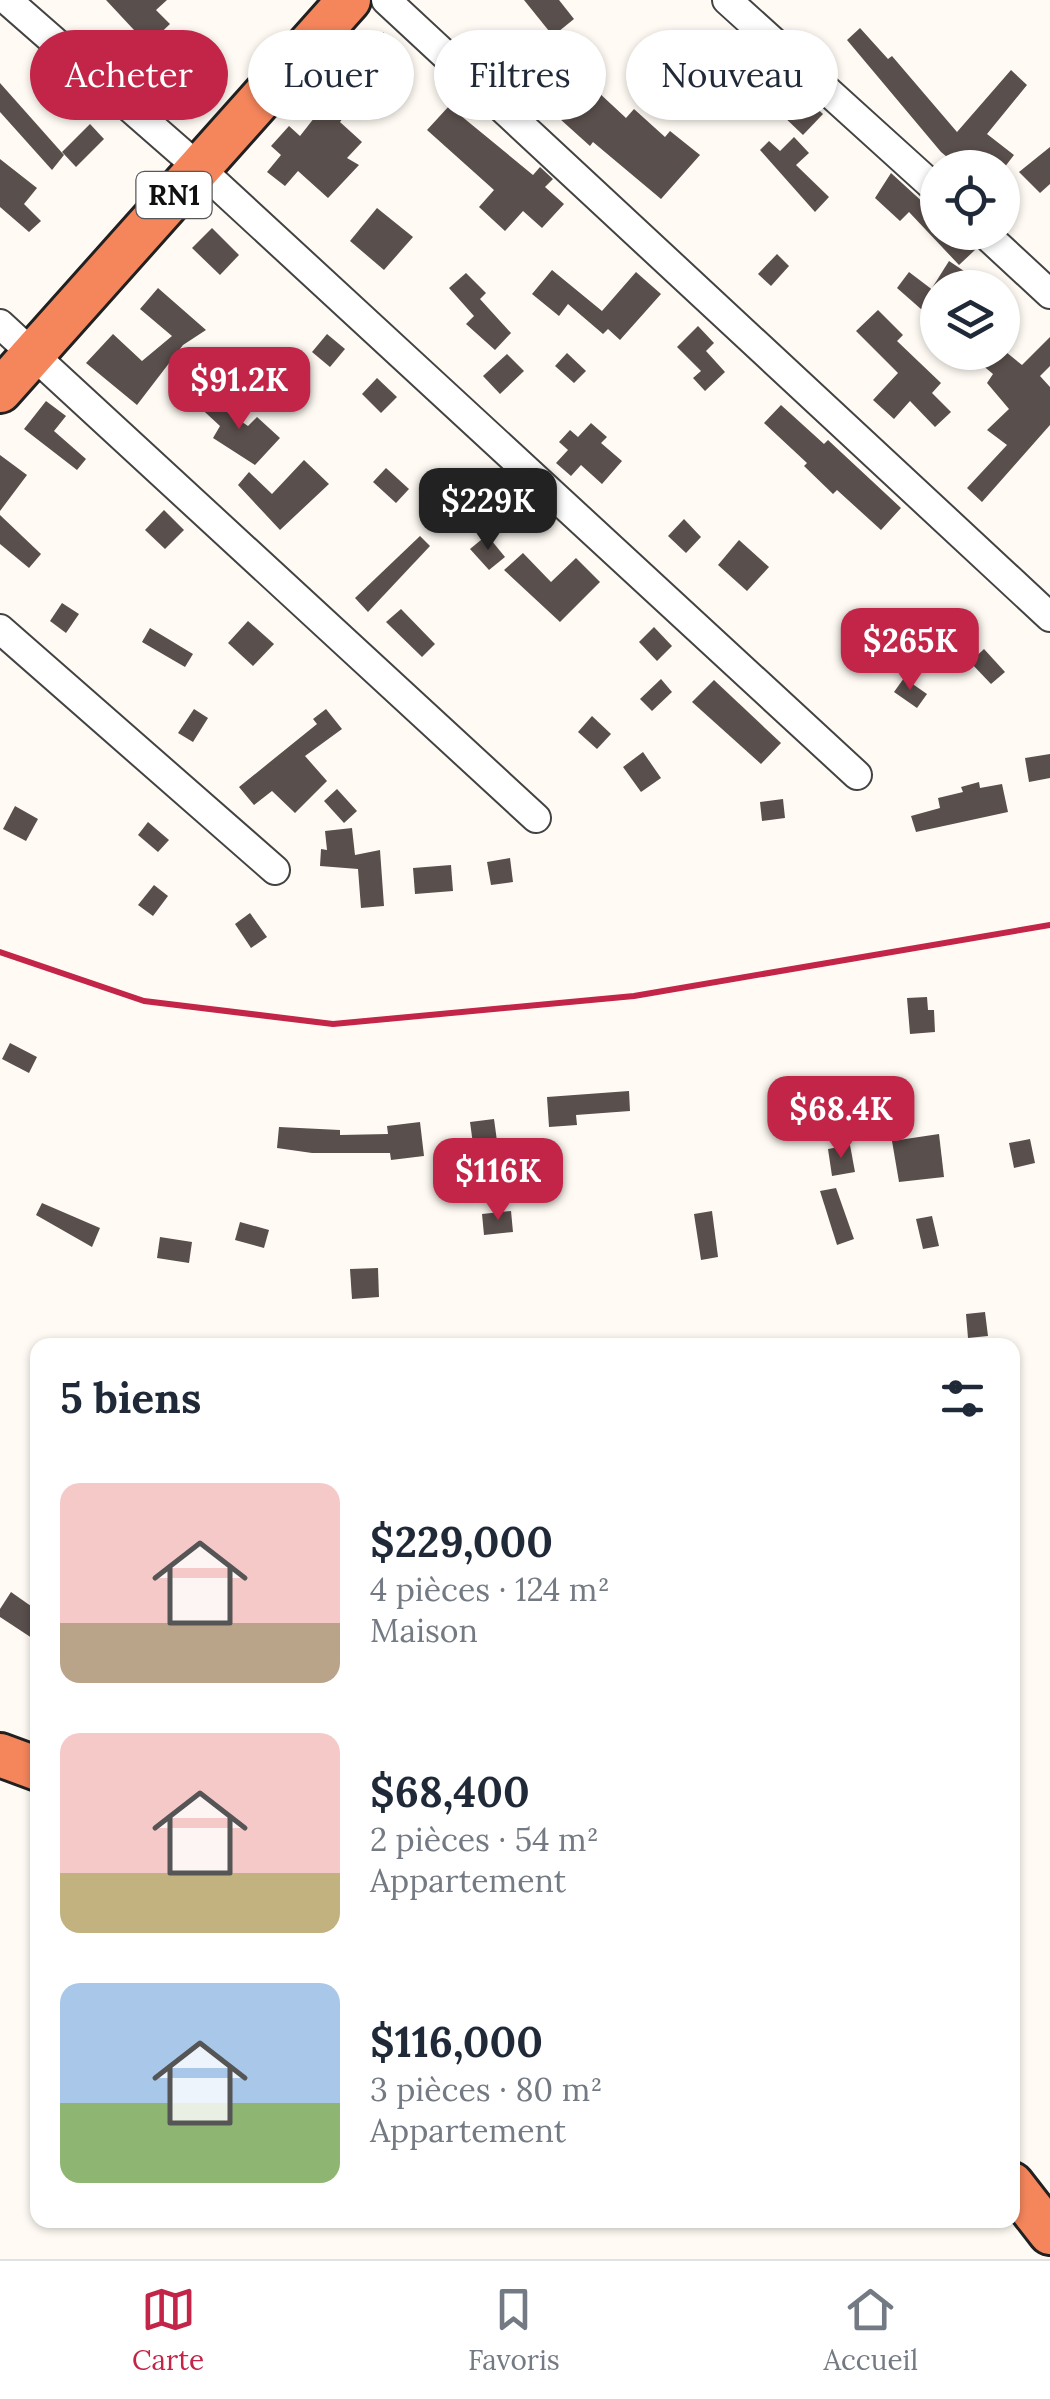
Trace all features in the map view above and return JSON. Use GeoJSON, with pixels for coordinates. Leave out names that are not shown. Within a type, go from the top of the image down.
{"type":"FeatureCollection","features":[{"type":"Feature","properties":{"kind":"highway","name":"RN1"},"geometry":{"type":"LineString","coordinates":[[0,391],[350,0]]}},
{"type":"Feature","properties":{"kind":"highway"},"geometry":{"type":"LineString","coordinates":[[0,1755],[30,1767]]}},
{"type":"Feature","properties":{"kind":"highway"},"geometry":{"type":"LineString","coordinates":[[1020,2195],[1050,2234]]}},
{"type":"Feature","properties":{"kind":"street"},"geometry":{"type":"LineString","coordinates":[[8,0],[199,168],[857,775]]}},
{"type":"Feature","properties":{"kind":"street"},"geometry":{"type":"LineString","coordinates":[[386,0],[1050,617]]}},
{"type":"Feature","properties":{"kind":"street"},"geometry":{"type":"LineString","coordinates":[[728,0],[920,176]]}},
{"type":"Feature","properties":{"kind":"street"},"geometry":{"type":"LineString","coordinates":[[1002,250],[1050,294]]}},
{"type":"Feature","properties":{"kind":"street"},"geometry":{"type":"LineString","coordinates":[[0,324],[536,818]]}},
{"type":"Feature","properties":{"kind":"street"},"geometry":{"type":"LineString","coordinates":[[0,629],[275,870]]}},
{"type":"Feature","properties":{"kind":"building"},"geometry":{"type":"Polygon","coordinates":[[[106,0],[167,0],[156,10],[170,24],[164,30],[134,30],[106,0]]]}},
{"type":"Feature","properties":{"kind":"building"},"geometry":{"type":"Polygon","coordinates":[[[524,0],[559,0],[574,19],[560,30],[548,30],[524,0]]]}},
{"type":"Feature","properties":{"kind":"building"},"geometry":{"type":"Polygon","coordinates":[[[860,28],[888,59],[892,56],[957,132],[1011,70],[1027,85],[987,134],[1008,150],[939,150],[847,40],[860,28]]]}},
{"type":"Feature","properties":{"kind":"building"},"geometry":{"type":"Polygon","coordinates":[[[0,83],[64,155],[52,170],[0,112],[0,83]]]}},
{"type":"Feature","properties":{"kind":"building"},"geometry":{"type":"Polygon","coordinates":[[[606,99],[626,120],[646,120],[665,137],[670,131],[700,155],[661,199],[593,142],[590,146],[561,120],[606,120],[606,99]]]}},
{"type":"Feature","properties":{"kind":"building"},"geometry":{"type":"Polygon","coordinates":[[[313,120],[342,120],[362,142],[347,158],[359,165],[328,198],[298,171],[285,186],[267,172],[281,155],[271,146],[289,126],[300,136],[313,120]]]}},
{"type":"Feature","properties":{"kind":"building"},"geometry":{"type":"Polygon","coordinates":[[[436,120],[466,120],[533,175],[540,167],[553,179],[545,187],[564,204],[542,228],[523,211],[505,231],[479,207],[494,190],[427,130],[436,120]]]}},
{"type":"Feature","properties":{"kind":"building"},"geometry":{"type":"Polygon","coordinates":[[[787,120],[817,120],[803,135],[787,120]]]}},
{"type":"Feature","properties":{"kind":"building"},"geometry":{"type":"Polygon","coordinates":[[[90,124],[104,139],[76,167],[62,152],[90,124]]]}},
{"type":"Feature","properties":{"kind":"building"},"geometry":{"type":"Polygon","coordinates":[[[794,137],[809,153],[796,165],[829,197],[815,212],[760,150],[769,141],[780,151],[794,137]]]}},
{"type":"Feature","properties":{"kind":"building"},"geometry":{"type":"Polygon","coordinates":[[[1050,147],[1050,184],[1040,193],[1020,171],[1050,147]]]}},
{"type":"Feature","properties":{"kind":"building"},"geometry":{"type":"Polygon","coordinates":[[[0,159],[37,188],[24,204],[41,221],[29,232],[0,207],[0,159]]]}},
{"type":"Feature","properties":{"kind":"building"},"geometry":{"type":"Polygon","coordinates":[[[891,173],[920,200],[920,224],[909,212],[900,221],[875,198],[891,173]]]}},
{"type":"Feature","properties":{"kind":"building"},"geometry":{"type":"Polygon","coordinates":[[[377,208],[413,237],[384,270],[350,241],[377,208]]]}},
{"type":"Feature","properties":{"kind":"building"},"geometry":{"type":"Polygon","coordinates":[[[212,228],[239,255],[220,275],[192,248],[212,228]]]}},
{"type":"Feature","properties":{"kind":"building"},"geometry":{"type":"Polygon","coordinates":[[[945,250],[975,250],[959,265],[945,250]]]}},
{"type":"Feature","properties":{"kind":"building"},"geometry":{"type":"Polygon","coordinates":[[[777,254],[789,266],[771,286],[758,274],[777,254]]]}},
{"type":"Feature","properties":{"kind":"building"},"geometry":{"type":"Polygon","coordinates":[[[949,261],[962,270],[943,270],[949,261]]]}},
{"type":"Feature","properties":{"kind":"building"},"geometry":{"type":"Polygon","coordinates":[[[552,270],[602,311],[636,272],[661,294],[620,340],[608,329],[603,334],[568,304],[559,316],[532,294],[552,270]]]}},
{"type":"Feature","properties":{"kind":"building"},"geometry":{"type":"Polygon","coordinates":[[[909,272],[920,280],[920,308],[897,288],[909,272]]]}},
{"type":"Feature","properties":{"kind":"building"},"geometry":{"type":"Polygon","coordinates":[[[466,273],[486,293],[480,299],[511,333],[495,350],[466,324],[474,316],[449,288],[466,273]]]}},
{"type":"Feature","properties":{"kind":"building"},"geometry":{"type":"Polygon","coordinates":[[[158,288],[206,330],[183,345],[137,405],[86,363],[113,334],[142,361],[172,336],[140,309],[158,288]]]}},
{"type":"Feature","properties":{"kind":"building"},"geometry":{"type":"Polygon","coordinates":[[[878,310],[903,335],[897,341],[920,363],[920,370],[927,370],[941,383],[932,393],[951,412],[935,427],[910,401],[894,419],[873,400],[898,373],[856,331],[878,310]]]}},
{"type":"Feature","properties":{"kind":"building"},"geometry":{"type":"Polygon","coordinates":[[[698,326],[714,343],[706,351],[725,372],[705,391],[693,378],[701,371],[677,347],[698,326]]]}},
{"type":"Feature","properties":{"kind":"building"},"geometry":{"type":"Polygon","coordinates":[[[327,334],[345,349],[330,367],[312,352],[327,334]]]}},
{"type":"Feature","properties":{"kind":"building"},"geometry":{"type":"Polygon","coordinates":[[[1050,337],[1050,366],[1040,376],[1050,387],[1050,425],[982,502],[967,488],[1007,445],[987,430],[1009,409],[987,383],[993,374],[988,370],[1020,370],[1050,337]]]}},
{"type":"Feature","properties":{"kind":"building"},"geometry":{"type":"Polygon","coordinates":[[[567,353],[586,371],[574,383],[555,366],[567,353]]]}},
{"type":"Feature","properties":{"kind":"building"},"geometry":{"type":"Polygon","coordinates":[[[507,354],[524,371],[500,394],[483,376],[507,354]]]}},
{"type":"Feature","properties":{"kind":"building"},"geometry":{"type":"Polygon","coordinates":[[[377,378],[397,397],[381,413],[362,394],[377,378]]]}},
{"type":"Feature","properties":{"kind":"building"},"geometry":{"type":"Polygon","coordinates":[[[199,393],[248,426],[257,417],[280,438],[255,465],[213,438],[220,426],[193,401],[199,393]]]}},
{"type":"Feature","properties":{"kind":"building"},"geometry":{"type":"Polygon","coordinates":[[[46,401],[66,416],[54,431],[86,459],[77,470],[24,429],[46,401]]]}},
{"type":"Feature","properties":{"kind":"building"},"geometry":{"type":"Polygon","coordinates":[[[781,405],[824,444],[828,440],[901,508],[881,530],[837,490],[833,494],[764,423],[781,405]]]}},
{"type":"Feature","properties":{"kind":"building"},"geometry":{"type":"Polygon","coordinates":[[[591,423],[607,437],[601,443],[622,461],[602,484],[581,465],[571,476],[556,463],[568,450],[559,442],[570,430],[578,437],[591,423]]]}},
{"type":"Feature","properties":{"kind":"building"},"geometry":{"type":"Polygon","coordinates":[[[0,455],[27,475],[0,511],[0,455]]]}},
{"type":"Feature","properties":{"kind":"building"},"geometry":{"type":"Polygon","coordinates":[[[304,460],[329,484],[280,530],[238,485],[249,472],[272,494],[304,460]]]}},
{"type":"Feature","properties":{"kind":"building"},"geometry":{"type":"Polygon","coordinates":[[[386,468],[409,489],[396,503],[373,482],[386,468]]]}},
{"type":"Feature","properties":{"kind":"building"},"geometry":{"type":"Polygon","coordinates":[[[444,485],[467,506],[452,523],[429,501],[444,485]]]}},
{"type":"Feature","properties":{"kind":"building"},"geometry":{"type":"Polygon","coordinates":[[[164,510],[184,530],[165,549],[145,530],[164,510]]]}},
{"type":"Feature","properties":{"kind":"building"},"geometry":{"type":"Polygon","coordinates":[[[0,515],[41,554],[29,568],[0,544],[0,515]]]}},
{"type":"Feature","properties":{"kind":"building"},"geometry":{"type":"Polygon","coordinates":[[[684,519],[701,537],[686,553],[668,536],[684,519]]]}},
{"type":"Feature","properties":{"kind":"building"},"geometry":{"type":"Polygon","coordinates":[[[487,535],[505,557],[489,570],[470,549],[487,535]]]}},
{"type":"Feature","properties":{"kind":"building"},"geometry":{"type":"Polygon","coordinates":[[[420,536],[430,546],[368,612],[355,598],[420,536]]]}},
{"type":"Feature","properties":{"kind":"building"},"geometry":{"type":"Polygon","coordinates":[[[739,540],[769,567],[747,591],[718,565],[739,540]]]}},
{"type":"Feature","properties":{"kind":"building"},"geometry":{"type":"Polygon","coordinates":[[[523,553],[551,582],[576,558],[600,582],[560,622],[504,570],[523,553]]]}},
{"type":"Feature","properties":{"kind":"building"},"geometry":{"type":"Polygon","coordinates":[[[62,603],[79,614],[66,633],[50,621],[62,603]]]}},
{"type":"Feature","properties":{"kind":"building"},"geometry":{"type":"Polygon","coordinates":[[[401,609],[435,644],[422,657],[386,622],[401,609]]]}},
{"type":"Feature","properties":{"kind":"building"},"geometry":{"type":"Polygon","coordinates":[[[941,618],[964,638],[952,651],[929,632],[941,618]]]}},
{"type":"Feature","properties":{"kind":"building"},"geometry":{"type":"Polygon","coordinates":[[[248,621],[274,644],[253,666],[228,643],[248,621]]]}},
{"type":"Feature","properties":{"kind":"building"},"geometry":{"type":"Polygon","coordinates":[[[654,627],[672,646],[657,661],[639,642],[654,627]]]}},
{"type":"Feature","properties":{"kind":"building"},"geometry":{"type":"Polygon","coordinates":[[[150,628],[193,654],[185,667],[142,642],[150,628]]]}},
{"type":"Feature","properties":{"kind":"building"},"geometry":{"type":"Polygon","coordinates":[[[984,649],[1005,672],[991,684],[970,662],[984,649]]]}},
{"type":"Feature","properties":{"kind":"building"},"geometry":{"type":"Polygon","coordinates":[[[904,678],[927,694],[917,708],[894,692],[904,678]]]}},
{"type":"Feature","properties":{"kind":"building"},"geometry":{"type":"Polygon","coordinates":[[[661,679],[672,692],[652,711],[640,699],[661,679]]]}},
{"type":"Feature","properties":{"kind":"building"},"geometry":{"type":"Polygon","coordinates":[[[714,680],[781,743],[761,764],[692,702],[714,680]]]}},
{"type":"Feature","properties":{"kind":"building"},"geometry":{"type":"Polygon","coordinates":[[[194,709],[208,718],[193,742],[178,733],[194,709]]]}},
{"type":"Feature","properties":{"kind":"building"},"geometry":{"type":"Polygon","coordinates":[[[326,709],[342,729],[305,756],[327,781],[295,813],[272,791],[254,805],[239,787],[317,724],[313,719],[326,709]]]}},
{"type":"Feature","properties":{"kind":"building"},"geometry":{"type":"Polygon","coordinates":[[[592,716],[611,734],[597,749],[578,732],[592,716]]]}},
{"type":"Feature","properties":{"kind":"building"},"geometry":{"type":"Polygon","coordinates":[[[643,752],[661,778],[641,792],[623,767],[643,752]]]}},
{"type":"Feature","properties":{"kind":"building"},"geometry":{"type":"Polygon","coordinates":[[[1050,754],[1050,778],[1029,782],[1025,758],[1050,754]]]}},
{"type":"Feature","properties":{"kind":"building"},"geometry":{"type":"Polygon","coordinates":[[[979,782],[980,788],[1002,784],[1008,812],[916,832],[911,816],[940,808],[938,798],[963,792],[961,787],[979,782]]]}},
{"type":"Feature","properties":{"kind":"building"},"geometry":{"type":"Polygon","coordinates":[[[337,789],[357,811],[344,823],[324,801],[337,789]]]}},
{"type":"Feature","properties":{"kind":"building"},"geometry":{"type":"Polygon","coordinates":[[[783,799],[785,818],[762,821],[760,802],[783,799]]]}},
{"type":"Feature","properties":{"kind":"building"},"geometry":{"type":"Polygon","coordinates":[[[15,806],[38,819],[26,841],[3,829],[15,806]]]}},
{"type":"Feature","properties":{"kind":"building"},"geometry":{"type":"Polygon","coordinates":[[[148,822],[169,840],[158,852],[138,835],[148,822]]]}},
{"type":"Feature","properties":{"kind":"building"},"geometry":{"type":"Polygon","coordinates":[[[352,828],[355,855],[380,850],[384,906],[361,908],[358,869],[320,866],[321,849],[327,850],[325,831],[352,828]]]}},
{"type":"Feature","properties":{"kind":"building"},"geometry":{"type":"Polygon","coordinates":[[[510,858],[513,882],[491,885],[487,862],[510,858]]]}},
{"type":"Feature","properties":{"kind":"building"},"geometry":{"type":"Polygon","coordinates":[[[451,865],[453,891],[415,894],[413,868],[451,865]]]}},
{"type":"Feature","properties":{"kind":"building"},"geometry":{"type":"Polygon","coordinates":[[[154,885],[168,896],[153,916],[138,905],[154,885]]]}},
{"type":"Feature","properties":{"kind":"building"},"geometry":{"type":"Polygon","coordinates":[[[250,913],[267,937],[251,948],[235,924],[250,913]]]}},
{"type":"Feature","properties":{"kind":"building"},"geometry":{"type":"Polygon","coordinates":[[[927,997],[928,1010],[934,1010],[935,1032],[910,1034],[907,998],[927,997]]]}},
{"type":"Feature","properties":{"kind":"building"},"geometry":{"type":"Polygon","coordinates":[[[10,1043],[37,1057],[29,1073],[2,1059],[10,1043]]]}},
{"type":"Feature","properties":{"kind":"building"},"geometry":{"type":"Polygon","coordinates":[[[629,1091],[630,1111],[576,1115],[577,1125],[549,1127],[547,1097],[629,1091]]]}},
{"type":"Feature","properties":{"kind":"building"},"geometry":{"type":"Polygon","coordinates":[[[494,1119],[497,1141],[473,1144],[470,1122],[494,1119]]]}},
{"type":"Feature","properties":{"kind":"building"},"geometry":{"type":"Polygon","coordinates":[[[420,1122],[424,1156],[391,1160],[390,1153],[312,1153],[277,1148],[279,1127],[340,1130],[340,1135],[388,1134],[387,1126],[420,1122]]]}},
{"type":"Feature","properties":{"kind":"building"},"geometry":{"type":"Polygon","coordinates":[[[939,1134],[944,1177],[899,1182],[892,1141],[939,1134]]]}},
{"type":"Feature","properties":{"kind":"building"},"geometry":{"type":"Polygon","coordinates":[[[1030,1139],[1035,1163],[1014,1168],[1009,1143],[1030,1139]]]}},
{"type":"Feature","properties":{"kind":"building"},"geometry":{"type":"Polygon","coordinates":[[[850,1145],[855,1172],[832,1176],[828,1149],[850,1145]]]}},
{"type":"Feature","properties":{"kind":"building"},"geometry":{"type":"Polygon","coordinates":[[[836,1188],[854,1239],[837,1245],[820,1191],[836,1188]]]}},
{"type":"Feature","properties":{"kind":"building"},"geometry":{"type":"Polygon","coordinates":[[[42,1203],[100,1228],[92,1247],[36,1215],[42,1203]]]}},
{"type":"Feature","properties":{"kind":"building"},"geometry":{"type":"Polygon","coordinates":[[[511,1211],[513,1232],[484,1235],[482,1214],[511,1211]]]}},
{"type":"Feature","properties":{"kind":"building"},"geometry":{"type":"Polygon","coordinates":[[[712,1211],[718,1257],[701,1260],[694,1214],[712,1211]]]}},
{"type":"Feature","properties":{"kind":"building"},"geometry":{"type":"Polygon","coordinates":[[[932,1216],[939,1246],[923,1249],[916,1219],[932,1216]]]}},
{"type":"Feature","properties":{"kind":"building"},"geometry":{"type":"Polygon","coordinates":[[[240,1222],[269,1230],[264,1248],[235,1240],[240,1222]]]}},
{"type":"Feature","properties":{"kind":"building"},"geometry":{"type":"Polygon","coordinates":[[[160,1237],[192,1242],[189,1263],[157,1258],[160,1237]]]}},
{"type":"Feature","properties":{"kind":"building"},"geometry":{"type":"Polygon","coordinates":[[[378,1268],[379,1297],[352,1299],[350,1269],[378,1268]]]}},
{"type":"Feature","properties":{"kind":"building"},"geometry":{"type":"Polygon","coordinates":[[[985,1312],[988,1336],[968,1338],[966,1314],[985,1312]]]}},
{"type":"Feature","properties":{"kind":"building"},"geometry":{"type":"Polygon","coordinates":[[[11,1592],[30,1605],[30,1637],[0,1617],[0,1609],[11,1592]]]}},
{"type":"Feature","properties":{"kind":"railway"},"geometry":{"type":"LineString","coordinates":[[0,952],[144,1001],[333,1024],[634,996],[1050,925]]}}]}
